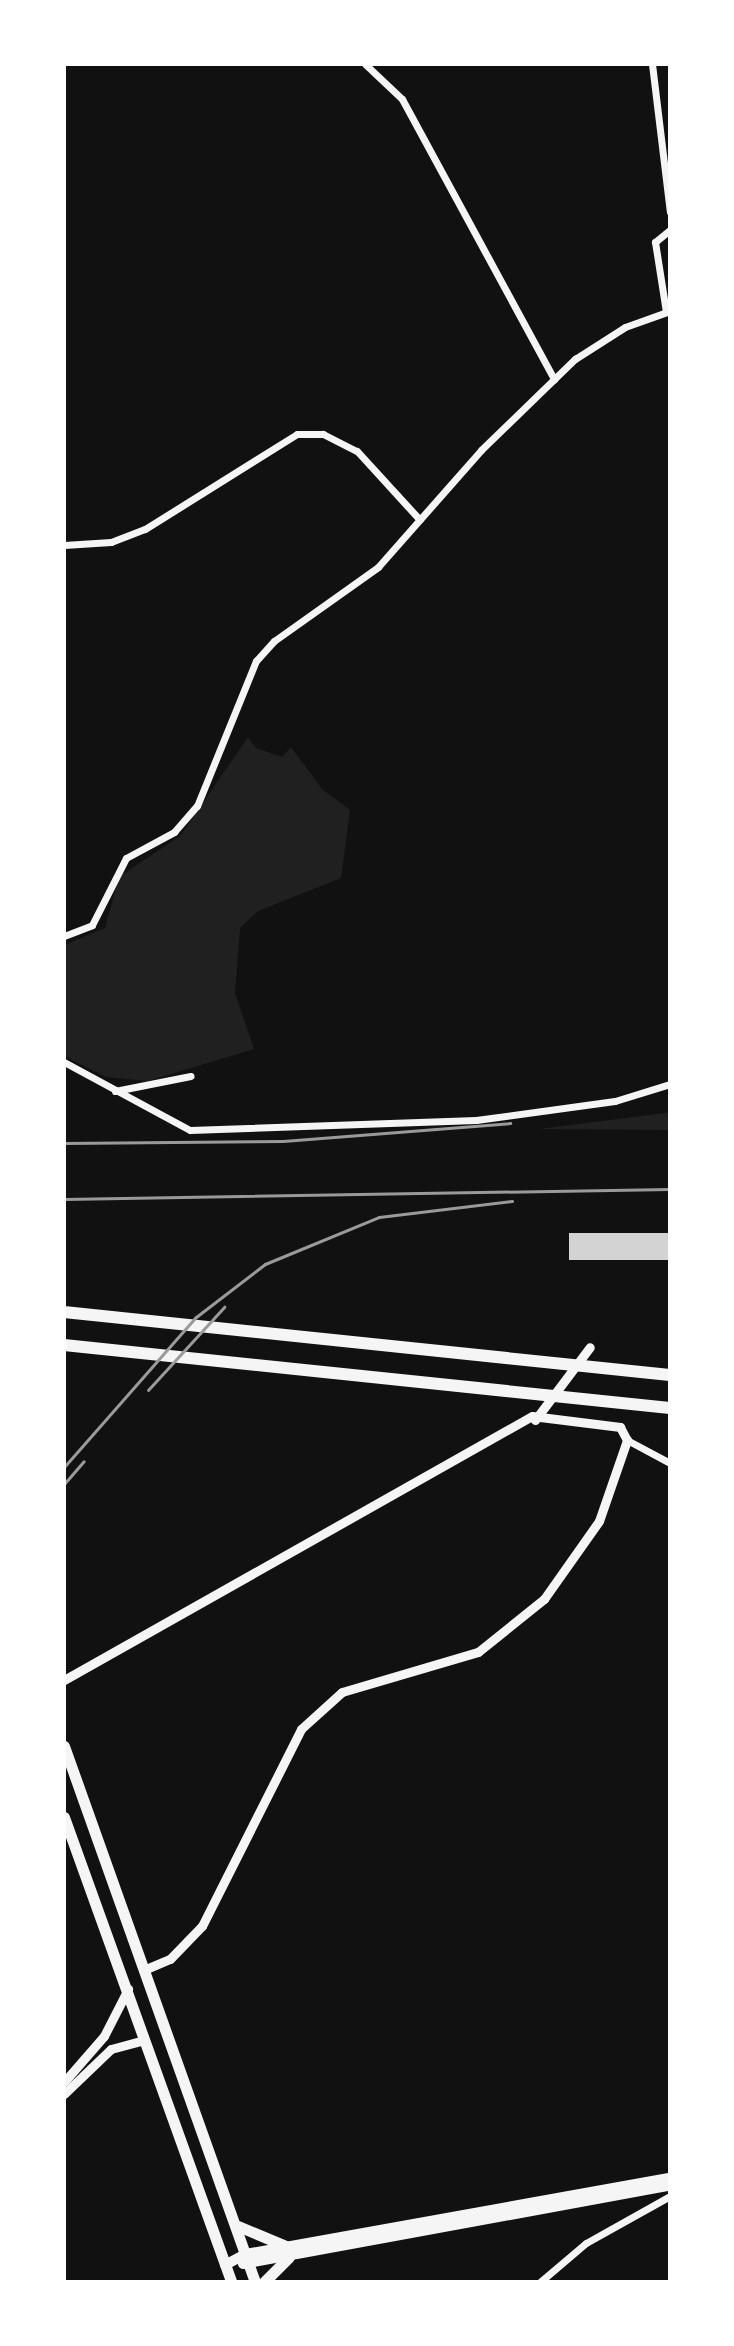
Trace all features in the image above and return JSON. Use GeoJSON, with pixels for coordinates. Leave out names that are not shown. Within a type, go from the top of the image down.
{"type":"FeatureCollection","features":[{"type":"Feature","properties":{"kind":"highway"},"geometry":{"type":"LineString","coordinates":[[64,1312],[670,1375]]}},
{"type":"Feature","properties":{"kind":"highway"},"geometry":{"type":"LineString","coordinates":[[64,1345],[664,1407]]}},
{"type":"Feature","properties":{"kind":"main road"},"geometry":{"type":"LineString","coordinates":[[64,1746],[255,2282]]}},
{"type":"Feature","properties":{"kind":"main road"},"geometry":{"type":"LineString","coordinates":[[64,1817],[231,2282]]}},
{"type":"Feature","properties":{"kind":"main road"},"geometry":{"type":"LineString","coordinates":[[237,2225],[289,2252],[670,2178]]}},
{"type":"Feature","properties":{"kind":"main road"},"geometry":{"type":"LineString","coordinates":[[225,2265],[670,2186]]}},
{"type":"Feature","properties":{"kind":"main road"},"geometry":{"type":"LineString","coordinates":[[264,2282],[289,2252]]}},
{"type":"Feature","properties":{"kind":"street"},"geometry":{"type":"LineString","coordinates":[[365,64],[402,99],[554,379]]}},
{"type":"Feature","properties":{"kind":"street"},"geometry":{"type":"LineString","coordinates":[[652,64],[670,212]]}},
{"type":"Feature","properties":{"kind":"street"},"geometry":{"type":"LineString","coordinates":[[64,936],[92,925],[126,858],[174,832],[197,806],[256,661],[274,641],[378,567],[554,379],[625,327],[668,312],[655,242],[670,230]]}},
{"type":"Feature","properties":{"kind":"street"},"geometry":{"type":"LineString","coordinates":[[64,545],[111,542],[145,529],[297,434],[323,434],[357,451],[420,520]]}},
{"type":"Feature","properties":{"kind":"street"},"geometry":{"type":"LineString","coordinates":[[64,1062],[190,1130],[476,1120],[615,1101],[670,1084]]}},
{"type":"Feature","properties":{"kind":"street"},"geometry":{"type":"LineString","coordinates":[[113,1091],[191,1076]]}},
{"type":"Feature","properties":{"kind":"street"},"geometry":{"type":"LineString","coordinates":[[64,1686],[536,1418],[590,1347]]}},
{"type":"Feature","properties":{"kind":"street"},"geometry":{"type":"LineString","coordinates":[[64,1680],[536,1418],[617,1430],[627,1440],[670,1463]]}},
{"type":"Feature","properties":{"kind":"street"},"geometry":{"type":"LineString","coordinates":[[146,1969],[170,1959],[202,1926],[301,1729],[342,1692],[478,1652],[544,1599],[599,1521],[627,1440]]}},
{"type":"Feature","properties":{"kind":"street"},"geometry":{"type":"LineString","coordinates":[[64,2082],[104,2036],[128,1989]]}},
{"type":"Feature","properties":{"kind":"street"},"geometry":{"type":"LineString","coordinates":[[64,2094],[111,2049],[145,2040]]}},
{"type":"Feature","properties":{"kind":"street"},"geometry":{"type":"LineString","coordinates":[[540,2282],[586,2243],[670,2196]]}},
{"type":"Feature","properties":{"kind":"shaded area"},"geometry":{"type":"Polygon","coordinates":[[[248,737],[256,748],[282,757],[291,747],[322,789],[350,810],[341,878],[258,911],[240,928],[235,993],[254,1049],[148,1081],[106,1077],[64,1056],[64,945],[105,928],[119,877],[180,836],[248,737]]]}},
{"type":"Feature","properties":{"kind":"shaded area"},"geometry":{"type":"Polygon","coordinates":[[[665,1113],[670,1113],[670,1130],[539,1129],[665,1113]]]}},
{"type":"Feature","properties":{"kind":"building"},"geometry":{"type":"Polygon","coordinates":[[[569,1233],[670,1233],[670,1260],[569,1260],[569,1233]]]}},
{"type":"Feature","properties":{"kind":"railway"},"geometry":{"type":"LineString","coordinates":[[64,1143],[283,1141],[510,1123]]}},
{"type":"Feature","properties":{"kind":"railway"},"geometry":{"type":"LineString","coordinates":[[64,1199],[670,1189]]}},
{"type":"Feature","properties":{"kind":"railway"},"geometry":{"type":"LineString","coordinates":[[64,1467],[196,1317],[265,1264],[379,1217],[512,1201]]}},
{"type":"Feature","properties":{"kind":"railway"},"geometry":{"type":"LineString","coordinates":[[148,1390],[224,1307]]}},
{"type":"Feature","properties":{"kind":"railway"},"geometry":{"type":"LineString","coordinates":[[64,1484],[84,1461]]}}]}
